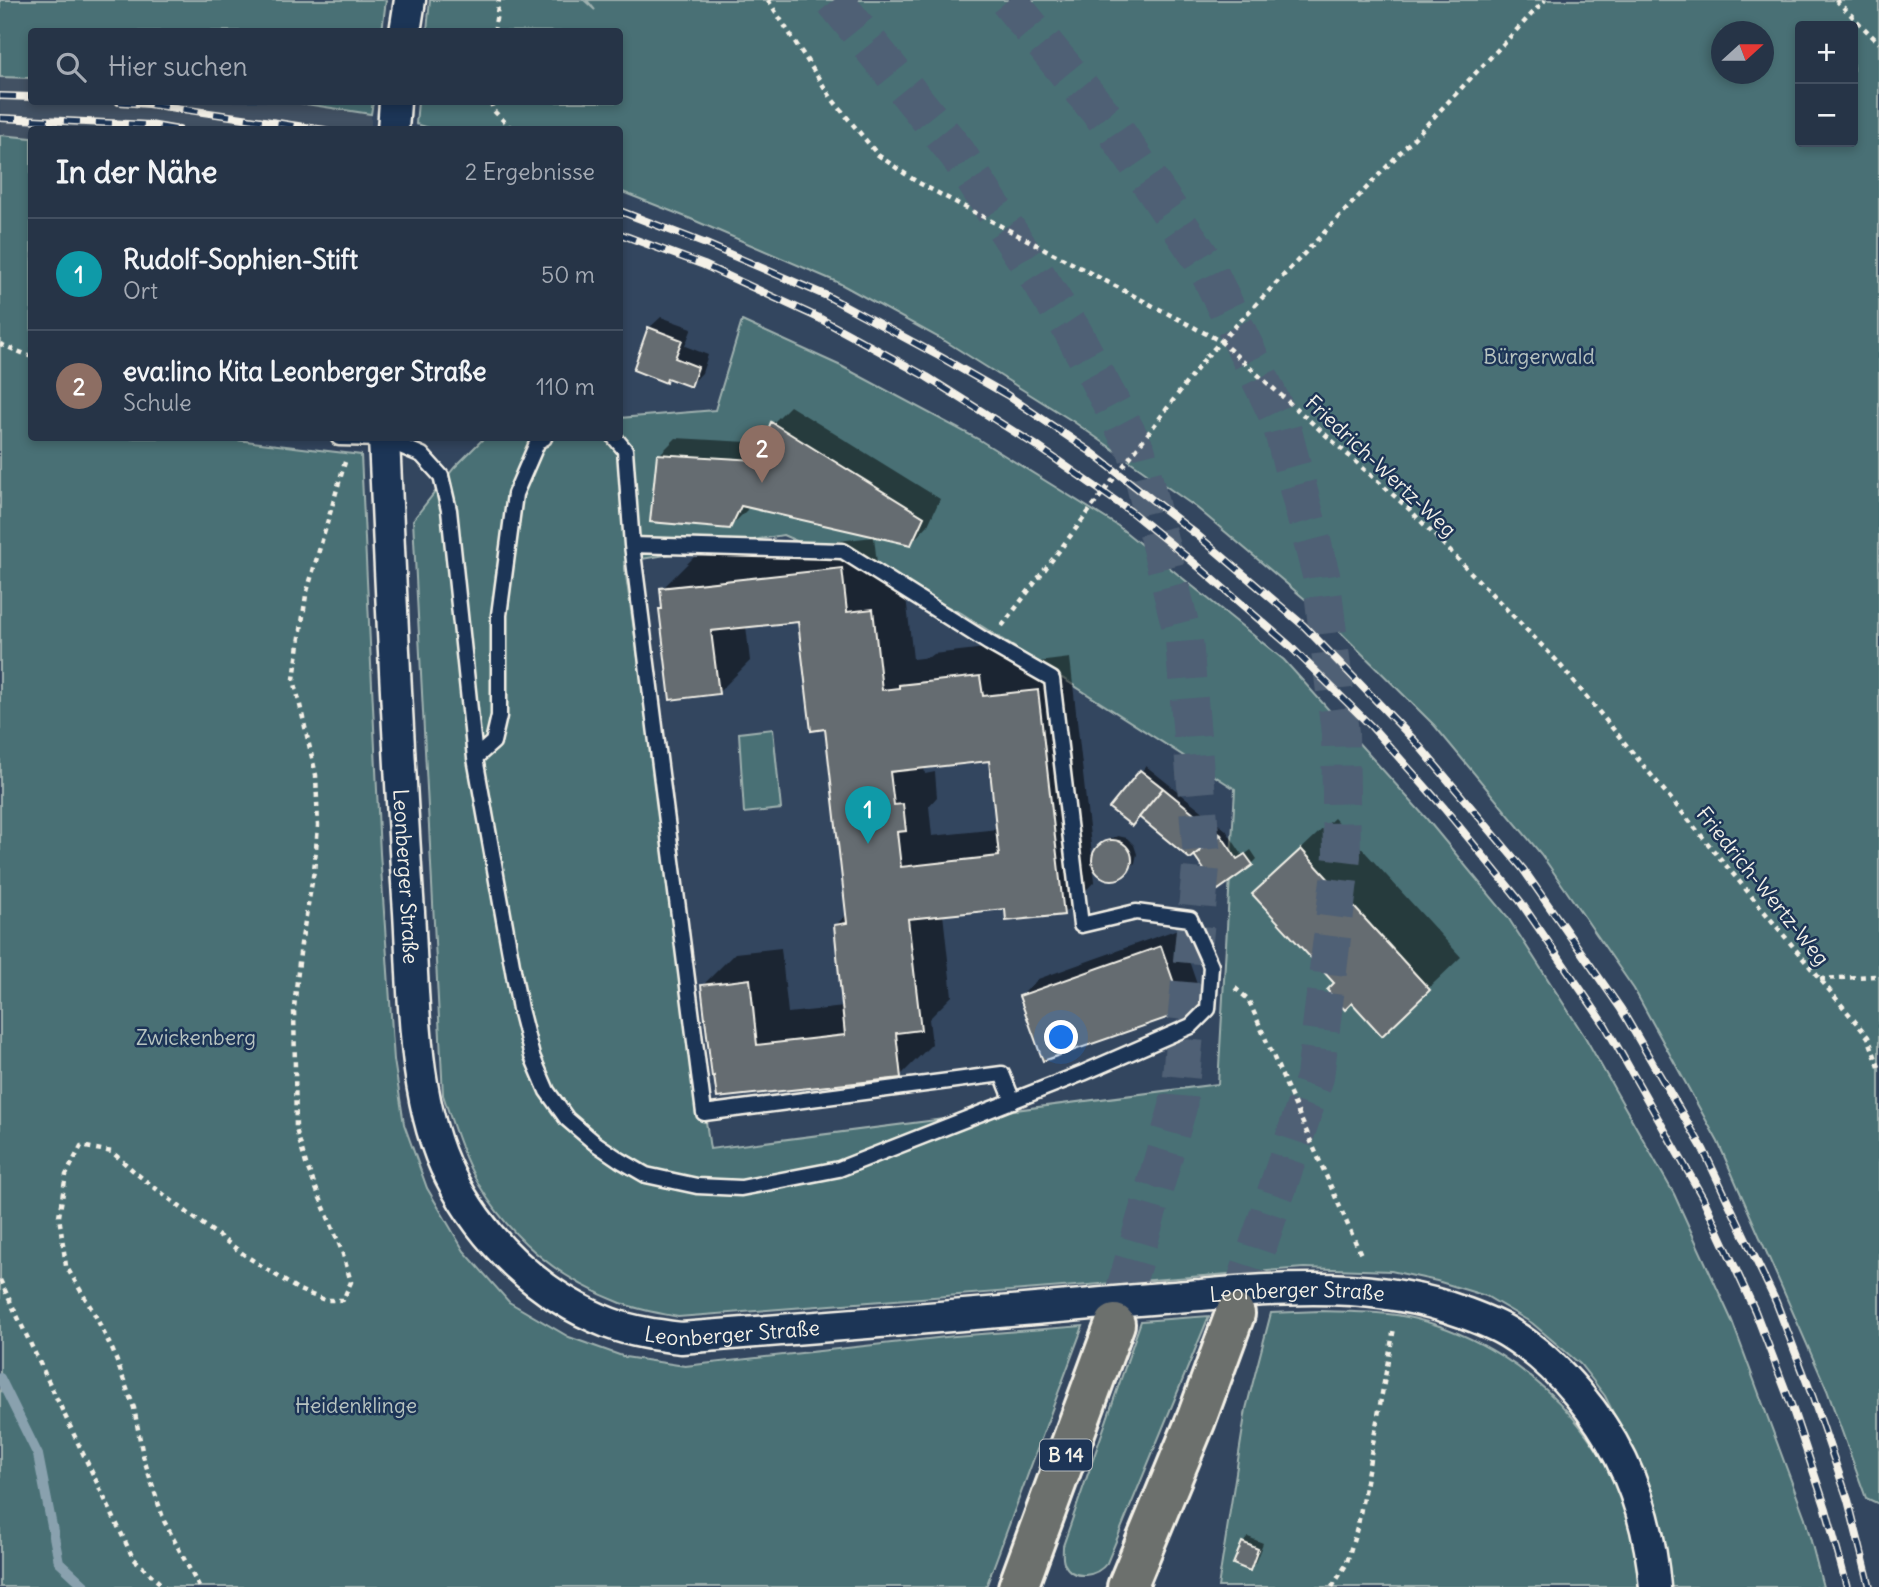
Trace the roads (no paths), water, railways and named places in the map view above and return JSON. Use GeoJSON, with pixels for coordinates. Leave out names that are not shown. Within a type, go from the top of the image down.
{"type":"FeatureCollection","features":[{"type":"Feature","properties":{"kind":"highway"},"geometry":{"type":"LineString","coordinates":[[1127,1587],[1196,1420],[1235,1314]]}},
{"type":"Feature","properties":{"kind":"highway","name":"B 14"},"geometry":{"type":"LineString","coordinates":[[1018,1587],[1115,1324]]}},
{"type":"Feature","properties":{"kind":"street"},"geometry":{"type":"LineString","coordinates":[[406,28],[410,0]]}},
{"type":"Feature","properties":{"kind":"street"},"geometry":{"type":"LineString","coordinates":[[393,126],[395,105]]}},
{"type":"Feature","properties":{"kind":"street","name":"Leonberger Straße"},"geometry":{"type":"LineString","coordinates":[[384,441],[404,834],[417,1037],[424,1098],[436,1143],[450,1176],[471,1211],[510,1260],[538,1284],[610,1323],[647,1334],[681,1338],[1274,1288],[1378,1292],[1441,1305],[1480,1319],[1530,1347],[1555,1368],[1592,1410],[1623,1460],[1637,1494],[1647,1531],[1655,1587]]}},
{"type":"Feature","properties":{"kind":"lane"},"geometry":{"type":"LineString","coordinates":[[390,441],[422,456],[441,476],[449,510],[475,758],[520,1009],[532,1056],[547,1091],[567,1119],[595,1143],[646,1175],[697,1186],[741,1188],[839,1169],[1083,1073],[1191,1026],[1208,1009],[1211,966],[1190,919],[1136,912],[1081,925],[1052,679],[989,643],[843,551],[632,545]]}},
{"type":"Feature","properties":{"kind":"lane"},"geometry":{"type":"LineString","coordinates":[[475,758],[493,742],[499,716],[499,615],[515,494],[538,441]]}},
{"type":"Feature","properties":{"kind":"lane"},"geometry":{"type":"LineString","coordinates":[[618,441],[625,450],[632,545],[704,1113],[1002,1074],[1013,1101]]}},
{"type":"Feature","properties":{"kind":"waterway","name":"Heidenklinge"},"geometry":{"type":"LineString","coordinates":[[0,1378],[38,1455],[59,1562],[86,1587]]}},
{"type":"Feature","properties":{"kind":"tunnel"},"geometry":{"type":"LineString","coordinates":[[834,0],[957,153],[1072,330],[1137,452],[1184,640],[1202,857],[1178,1107],[1115,1324]]}},
{"type":"Feature","properties":{"kind":"tunnel"},"geometry":{"type":"LineString","coordinates":[[1008,0],[1114,129],[1204,262],[1280,420],[1321,575],[1340,733],[1342,856],[1315,1077],[1235,1314]]}},
{"type":"Feature","properties":{"kind":"railway"},"geometry":{"type":"LineString","coordinates":[[0,96],[28,97]]}},
{"type":"Feature","properties":{"kind":"railway"},"geometry":{"type":"LineString","coordinates":[[155,105],[298,126]]}},
{"type":"Feature","properties":{"kind":"railway"},"geometry":{"type":"LineString","coordinates":[[0,118],[156,126]]}},
{"type":"Feature","properties":{"kind":"railway"},"geometry":{"type":"LineString","coordinates":[[623,212],[827,296],[1007,395],[1091,452],[1196,534],[1304,626],[1415,741],[1523,869],[1621,1009],[1703,1149],[1776,1302],[1813,1398],[1848,1500],[1870,1587]]}},
{"type":"Feature","properties":{"kind":"railway"},"geometry":{"type":"LineString","coordinates":[[623,235],[704,265],[819,318],[927,377],[1037,446],[1130,511],[1193,562],[1290,646],[1371,726],[1444,808],[1520,901],[1605,1025],[1703,1198],[1755,1311],[1792,1407],[1826,1509],[1847,1587]]}},
{"type":"Feature","properties":{"kind":"place","name":"eva:lino Kita Leonberger Straße"},"geometry":{"type":"Point","coordinates":[762,483]}},
{"type":"Feature","properties":{"kind":"place","name":"Rudolf-Sophien-Stift"},"geometry":{"type":"Point","coordinates":[868,844]}},
{"type":"Feature","properties":{"kind":"park label","name":"Bürgerwald"},"geometry":{"type":"Point","coordinates":[1539,356]}},
{"type":"Feature","properties":{"kind":"park label","name":"Zwickenberg"},"geometry":{"type":"Point","coordinates":[196,1037]}}]}
